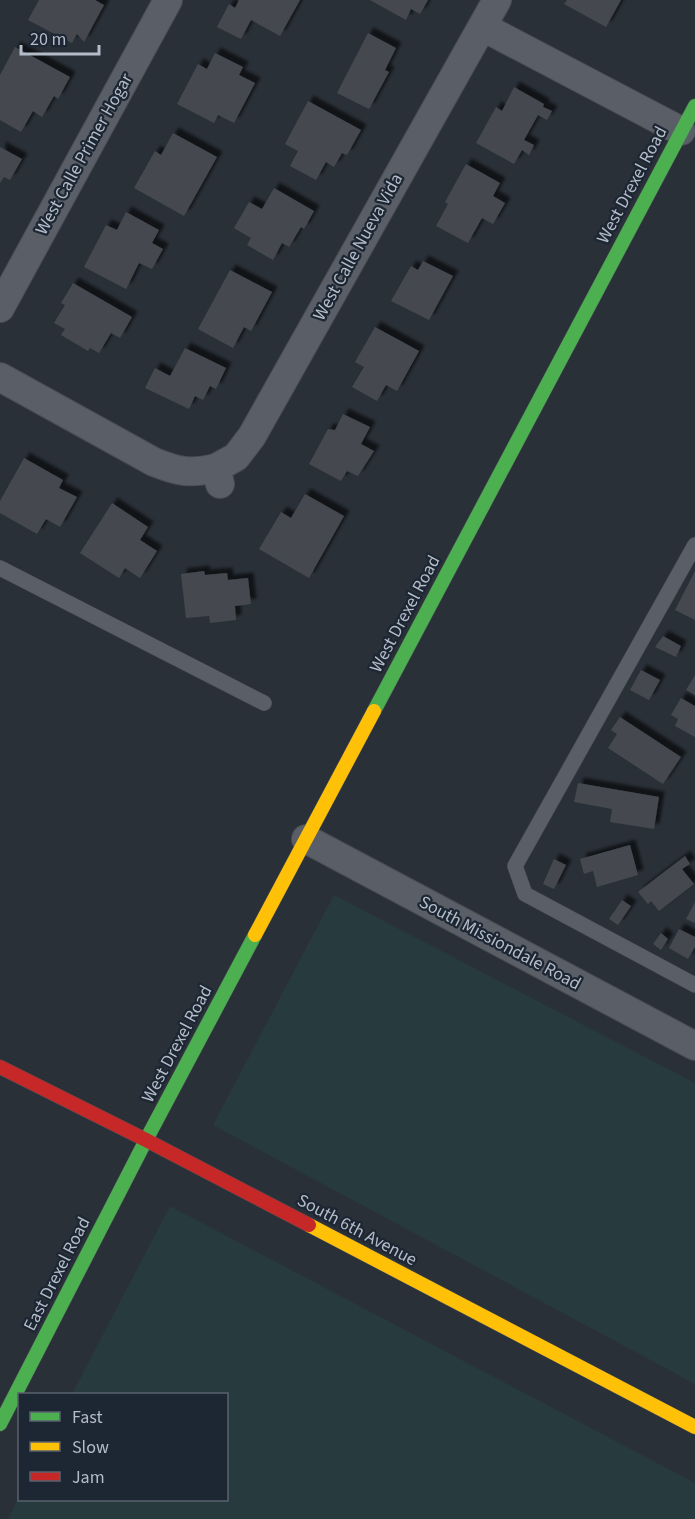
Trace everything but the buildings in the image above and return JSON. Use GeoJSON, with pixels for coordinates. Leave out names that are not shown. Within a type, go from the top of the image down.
{"type":"FeatureCollection","features":[{"type":"Feature","properties":{"kind":"street","name":"West Calle Primer Hogar"},"geometry":{"type":"LineString","coordinates":[[0,308],[168,0]]}},
{"type":"Feature","properties":{"kind":"street","name":"West Calle Nueva Vida"},"geometry":{"type":"LineString","coordinates":[[0,377],[154,462],[176,471],[218,476],[252,436],[497,0]]}},
{"type":"Feature","properties":{"kind":"street"},"geometry":{"type":"LineString","coordinates":[[483,27],[681,131]]}},
{"type":"Feature","properties":{"kind":"street","name":"West Drexel Road"},"geometry":{"type":"LineString","coordinates":[[146,1140],[695,106]]}},
{"type":"Feature","properties":{"kind":"street","name":"South Missiondale Road"},"geometry":{"type":"LineString","coordinates":[[306,839],[695,1046]]}},
{"type":"Feature","properties":{"kind":"street","name":"South 6th Avenue"},"geometry":{"type":"LineString","coordinates":[[0,1067],[146,1140],[695,1427]]}},
{"type":"Feature","properties":{"kind":"street","name":"East Drexel Road"},"geometry":{"type":"LineString","coordinates":[[0,1424],[146,1140]]}},
{"type":"Feature","properties":{"kind":"lane"},"geometry":{"type":"LineString","coordinates":[[695,546],[515,866],[525,894],[695,985]]}},
{"type":"Feature","properties":{"kind":"lane"},"geometry":{"type":"LineString","coordinates":[[0,568],[264,703]]}},
{"type":"Feature","properties":{"kind":"green space"},"geometry":{"type":"Polygon","coordinates":[[[334,895],[695,1083],[695,1384],[213,1125],[334,895]]]}},
{"type":"Feature","properties":{"kind":"green space"},"geometry":{"type":"Polygon","coordinates":[[[170,1206],[695,1483],[695,1519],[8,1519],[18,1498],[18,1501],[228,1501],[228,1393],[73,1393],[170,1206]]]}},
{"type":"Feature","properties":{"kind":"traffic: fast"},"geometry":{"type":"LineString","coordinates":[[374,711],[695,106]]}},
{"type":"Feature","properties":{"kind":"traffic: fast"},"geometry":{"type":"LineString","coordinates":[[0,1424],[146,1140],[255,935]]}},
{"type":"Feature","properties":{"kind":"traffic: slow"},"geometry":{"type":"LineString","coordinates":[[255,935],[374,711]]}},
{"type":"Feature","properties":{"kind":"traffic: slow"},"geometry":{"type":"LineString","coordinates":[[309,1225],[695,1427]]}},
{"type":"Feature","properties":{"kind":"traffic: jam"},"geometry":{"type":"LineString","coordinates":[[0,1067],[309,1225]]}}]}
